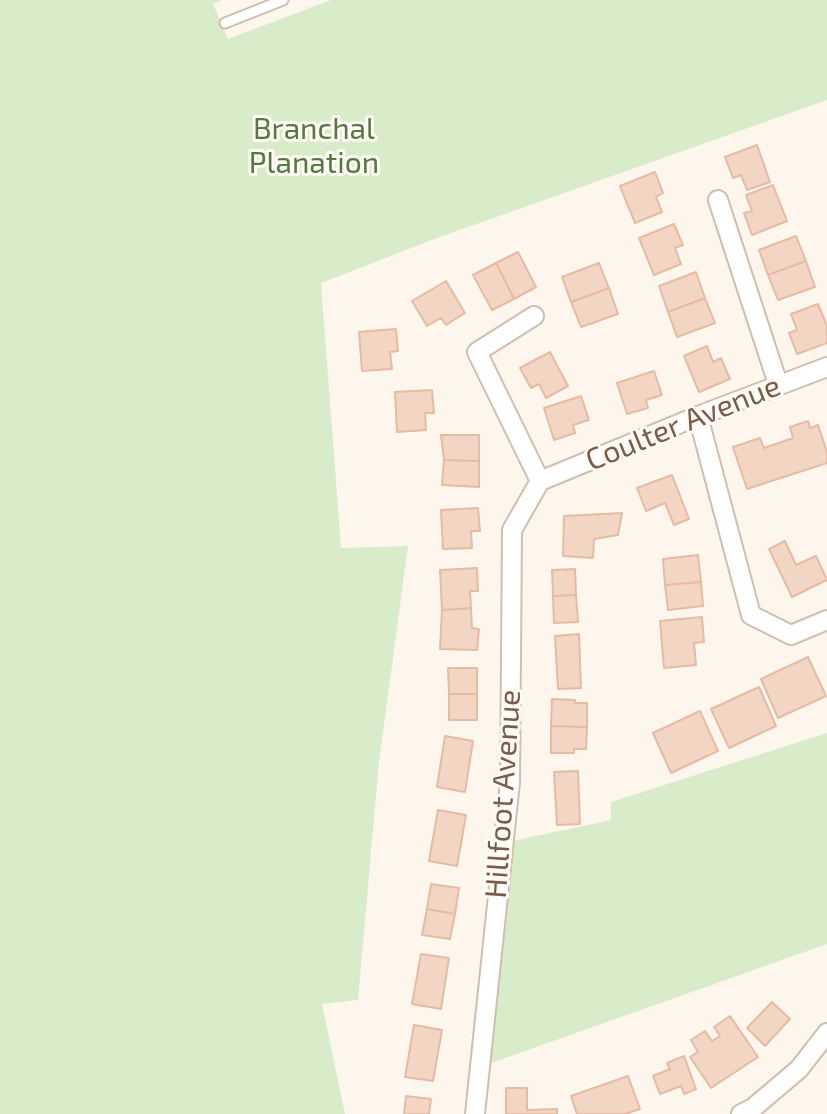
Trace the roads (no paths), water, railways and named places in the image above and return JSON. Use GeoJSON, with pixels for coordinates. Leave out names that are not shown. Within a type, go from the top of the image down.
{"type":"FeatureCollection","features":[{"type":"Feature","properties":{"kind":"street"},"geometry":{"type":"LineString","coordinates":[[718,200],[778,384]]}},
{"type":"Feature","properties":{"kind":"street"},"geometry":{"type":"LineString","coordinates":[[534,316],[477,352],[540,481]]}},
{"type":"Feature","properties":{"kind":"street","name":"Coulter Avenue"},"geometry":{"type":"LineString","coordinates":[[540,481],[827,367]]}},
{"type":"Feature","properties":{"kind":"street"},"geometry":{"type":"LineString","coordinates":[[698,416],[751,615],[791,635],[827,620]]}},
{"type":"Feature","properties":{"kind":"street","name":"Hillfoot Avenue"},"geometry":{"type":"LineString","coordinates":[[475,1114],[510,782],[512,530],[540,481]]}},
{"type":"Feature","properties":{"kind":"street"},"geometry":{"type":"LineString","coordinates":[[741,1114],[753,1108],[799,1069],[827,1033]]}},
{"type":"Feature","properties":{"kind":"lane"},"geometry":{"type":"LineString","coordinates":[[225,23],[283,0]]}},
{"type":"Feature","properties":{"kind":"park label","name":"Branchal Planation"},"geometry":{"type":"Point","coordinates":[314,146]}}]}
